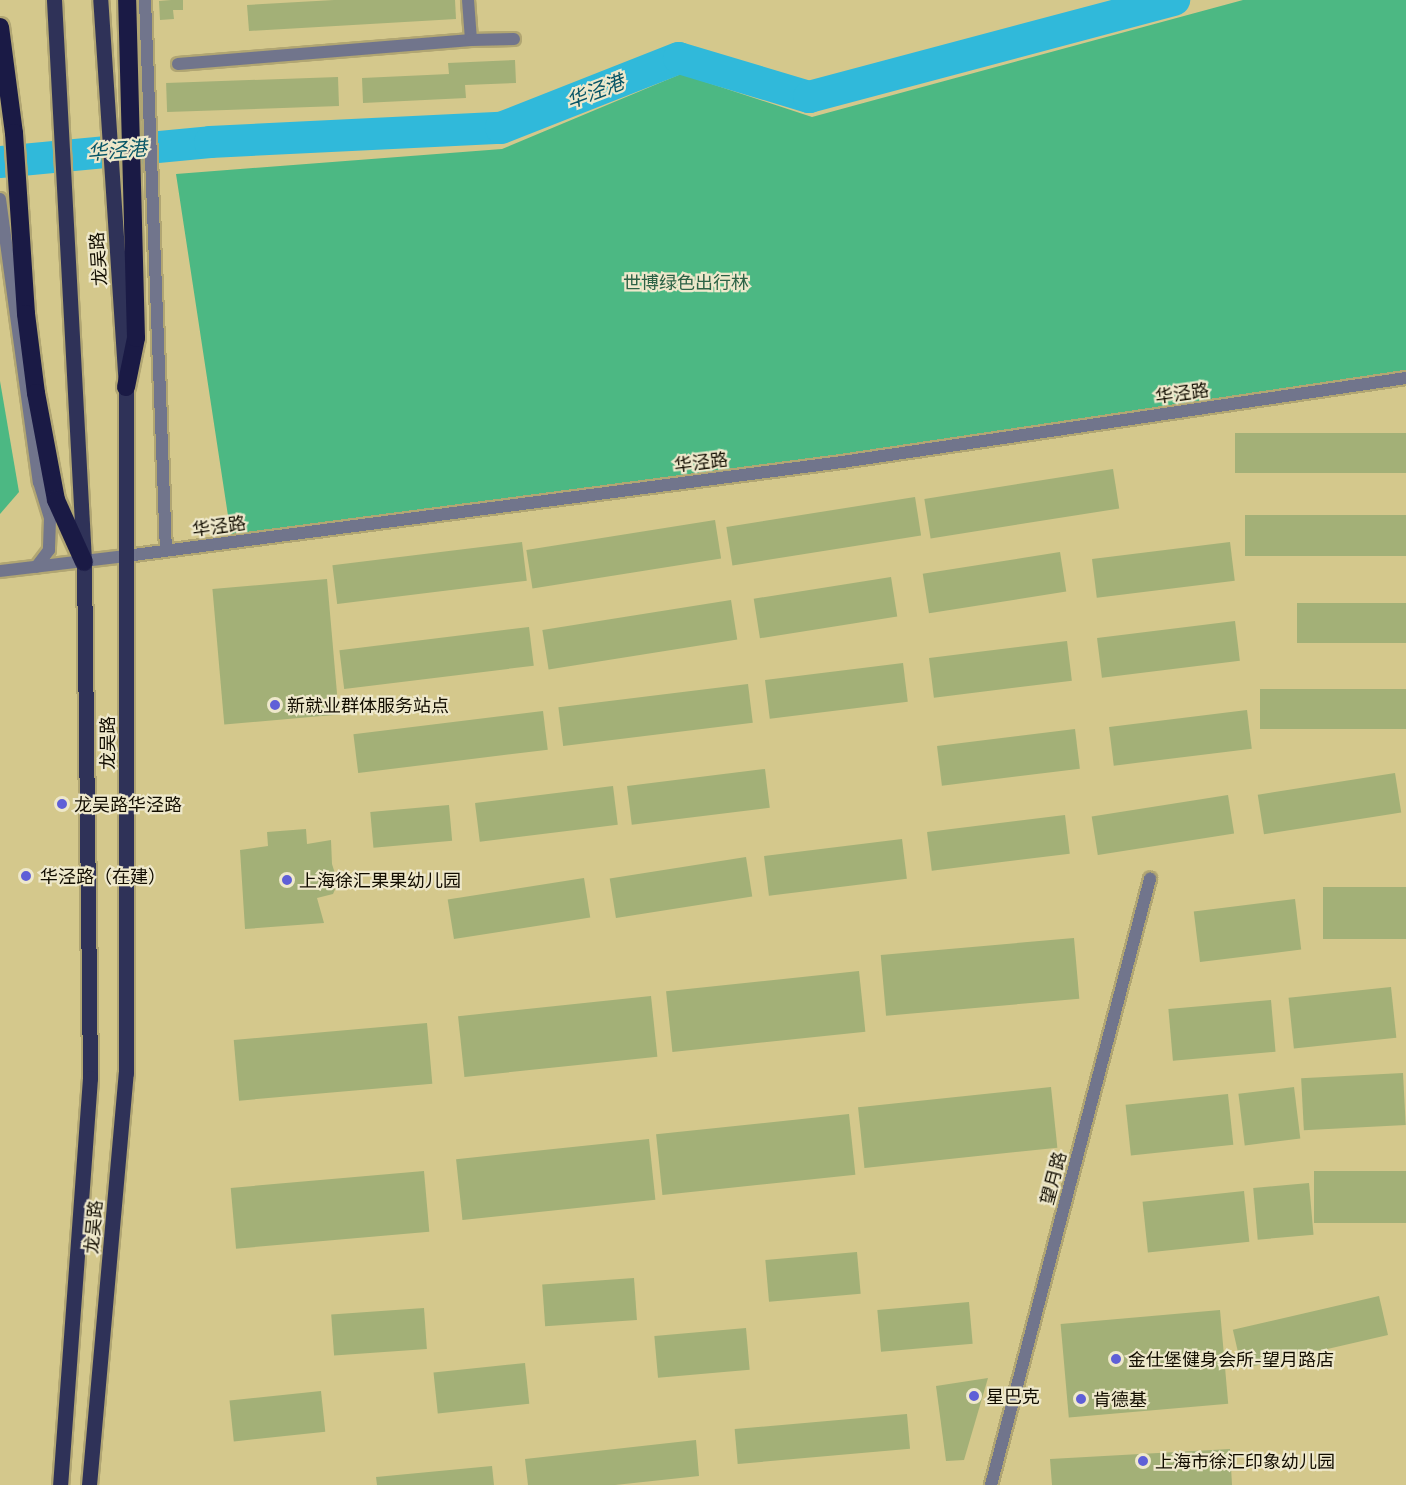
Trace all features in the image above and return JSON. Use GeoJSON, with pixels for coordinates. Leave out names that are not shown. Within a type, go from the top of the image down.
{"type":"FeatureCollection","features":[{"type":"Feature","properties":{"kind":"highway"},"geometry":{"type":"LineString","coordinates":[[126,387],[136,338],[128,0]]}},
{"type":"Feature","properties":{"kind":"highway"},"geometry":{"type":"LineString","coordinates":[[0,27],[14,134],[27,321],[36,393],[56,500],[84,562]]}},
{"type":"Feature","properties":{"kind":"main road","name":"龙吴路"},"geometry":{"type":"LineString","coordinates":[[54,0],[84,562],[90,1078],[60,1485]]}},
{"type":"Feature","properties":{"kind":"main road","name":"龙吴路"},"geometry":{"type":"LineString","coordinates":[[89,1485],[126,1073],[126,387],[100,0]]}},
{"type":"Feature","properties":{"kind":"street"},"geometry":{"type":"LineString","coordinates":[[145,0],[166,551]]}},
{"type":"Feature","properties":{"kind":"street"},"geometry":{"type":"LineString","coordinates":[[468,0],[471,40]]}},
{"type":"Feature","properties":{"kind":"street"},"geometry":{"type":"LineString","coordinates":[[178,64],[471,40],[514,39]]}},
{"type":"Feature","properties":{"kind":"street"},"geometry":{"type":"LineString","coordinates":[[0,199],[39,482],[50,519],[49,550],[36,567]]}},
{"type":"Feature","properties":{"kind":"street","name":"华泾路"},"geometry":{"type":"LineString","coordinates":[[0,571],[84,562],[842,462],[1406,378]]}},
{"type":"Feature","properties":{"kind":"street","name":"望月路"},"geometry":{"type":"LineString","coordinates":[[991,1485],[1150,879]]}},
{"type":"Feature","properties":{"kind":"green space","name":"世博绿色出行林"},"geometry":{"type":"Polygon","coordinates":[[[1243,0],[1406,0],[1406,374],[232,542],[176,174],[502,149],[681,74],[812,117],[1243,0]]]}},
{"type":"Feature","properties":{"kind":"green space"},"geometry":{"type":"Polygon","coordinates":[[[0,381],[19,492],[0,514],[0,381]]]}},
{"type":"Feature","properties":{"kind":"building"},"geometry":{"type":"Polygon","coordinates":[[[183,0],[183,10],[173,10],[174,19],[160,20],[159,1],[183,0]]]}},
{"type":"Feature","properties":{"kind":"building"},"geometry":{"type":"Polygon","coordinates":[[[334,0],[455,0],[456,19],[249,31],[247,5],[334,0]]]}},
{"type":"Feature","properties":{"kind":"building"},"geometry":{"type":"Polygon","coordinates":[[[515,60],[516,83],[465,85],[466,98],[363,103],[362,78],[449,74],[448,63],[515,60]]]}},
{"type":"Feature","properties":{"kind":"building"},"geometry":{"type":"Polygon","coordinates":[[[338,77],[339,106],[167,112],[166,83],[338,77]]]}},
{"type":"Feature","properties":{"kind":"building"},"geometry":{"type":"Polygon","coordinates":[[[1235,433],[1406,433],[1406,473],[1235,473],[1235,433]]]}},
{"type":"Feature","properties":{"kind":"building"},"geometry":{"type":"Polygon","coordinates":[[[1113,469],[1119,509],[931,538],[924,499],[1113,469]]]}},
{"type":"Feature","properties":{"kind":"building"},"geometry":{"type":"Polygon","coordinates":[[[915,497],[921,536],[732,565],[726,527],[915,497]]]}},
{"type":"Feature","properties":{"kind":"building"},"geometry":{"type":"Polygon","coordinates":[[[1245,515],[1406,515],[1406,556],[1245,556],[1245,515]]]}},
{"type":"Feature","properties":{"kind":"building"},"geometry":{"type":"Polygon","coordinates":[[[715,520],[721,559],[532,588],[526,550],[715,520]]]}},
{"type":"Feature","properties":{"kind":"building"},"geometry":{"type":"Polygon","coordinates":[[[522,542],[527,581],[337,604],[332,565],[522,542]]]}},
{"type":"Feature","properties":{"kind":"building"},"geometry":{"type":"Polygon","coordinates":[[[1230,542],[1235,581],[1097,598],[1092,559],[1230,542]]]}},
{"type":"Feature","properties":{"kind":"building"},"geometry":{"type":"Polygon","coordinates":[[[1060,552],[1066,592],[929,613],[923,574],[1060,552]]]}},
{"type":"Feature","properties":{"kind":"building"},"geometry":{"type":"Polygon","coordinates":[[[891,577],[897,617],[760,638],[754,599],[891,577]]]}},
{"type":"Feature","properties":{"kind":"building"},"geometry":{"type":"Polygon","coordinates":[[[327,579],[339,714],[224,725],[212,589],[327,579]]]}},
{"type":"Feature","properties":{"kind":"building"},"geometry":{"type":"Polygon","coordinates":[[[731,600],[737,640],[549,669],[542,630],[731,600]]]}},
{"type":"Feature","properties":{"kind":"building"},"geometry":{"type":"Polygon","coordinates":[[[1297,603],[1406,603],[1406,643],[1297,643],[1297,603]]]}},
{"type":"Feature","properties":{"kind":"building"},"geometry":{"type":"Polygon","coordinates":[[[1235,621],[1240,661],[1102,678],[1097,638],[1235,621]]]}},
{"type":"Feature","properties":{"kind":"building"},"geometry":{"type":"Polygon","coordinates":[[[529,627],[534,666],[344,689],[339,650],[529,627]]]}},
{"type":"Feature","properties":{"kind":"building"},"geometry":{"type":"Polygon","coordinates":[[[1067,641],[1072,681],[934,698],[929,658],[1067,641]]]}},
{"type":"Feature","properties":{"kind":"building"},"geometry":{"type":"Polygon","coordinates":[[[903,663],[908,702],[770,719],[765,680],[903,663]]]}},
{"type":"Feature","properties":{"kind":"building"},"geometry":{"type":"Polygon","coordinates":[[[748,684],[753,723],[563,746],[558,707],[748,684]]]}},
{"type":"Feature","properties":{"kind":"building"},"geometry":{"type":"Polygon","coordinates":[[[1260,689],[1406,689],[1406,729],[1260,729],[1260,689]]]}},
{"type":"Feature","properties":{"kind":"building"},"geometry":{"type":"Polygon","coordinates":[[[1247,710],[1252,749],[1114,766],[1109,727],[1247,710]]]}},
{"type":"Feature","properties":{"kind":"building"},"geometry":{"type":"Polygon","coordinates":[[[543,711],[548,750],[358,773],[353,734],[543,711]]]}},
{"type":"Feature","properties":{"kind":"building"},"geometry":{"type":"Polygon","coordinates":[[[1075,729],[1080,769],[942,786],[937,746],[1075,729]]]}},
{"type":"Feature","properties":{"kind":"building"},"geometry":{"type":"Polygon","coordinates":[[[765,769],[770,808],[632,825],[627,786],[765,769]]]}},
{"type":"Feature","properties":{"kind":"building"},"geometry":{"type":"Polygon","coordinates":[[[1395,773],[1401,813],[1264,834],[1258,795],[1395,773]]]}},
{"type":"Feature","properties":{"kind":"building"},"geometry":{"type":"Polygon","coordinates":[[[613,786],[618,825],[480,842],[475,803],[613,786]]]}},
{"type":"Feature","properties":{"kind":"building"},"geometry":{"type":"Polygon","coordinates":[[[1228,795],[1234,834],[1098,855],[1092,817],[1228,795]]]}},
{"type":"Feature","properties":{"kind":"building"},"geometry":{"type":"Polygon","coordinates":[[[449,805],[452,841],[373,848],[370,812],[449,805]]]}},
{"type":"Feature","properties":{"kind":"building"},"geometry":{"type":"Polygon","coordinates":[[[1065,815],[1070,854],[932,871],[927,832],[1065,815]]]}},
{"type":"Feature","properties":{"kind":"building"},"geometry":{"type":"Polygon","coordinates":[[[306,829],[307,844],[331,840],[332,864],[338,883],[333,894],[317,898],[324,923],[245,929],[240,850],[268,846],[267,832],[306,829]]]}},
{"type":"Feature","properties":{"kind":"building"},"geometry":{"type":"Polygon","coordinates":[[[902,839],[907,879],[769,896],[764,856],[902,839]]]}},
{"type":"Feature","properties":{"kind":"building"},"geometry":{"type":"Polygon","coordinates":[[[746,857],[752,897],[616,918],[610,879],[746,857]]]}},
{"type":"Feature","properties":{"kind":"building"},"geometry":{"type":"Polygon","coordinates":[[[584,878],[590,918],[454,939],[448,900],[584,878]]]}},
{"type":"Feature","properties":{"kind":"building"},"geometry":{"type":"Polygon","coordinates":[[[1323,887],[1406,887],[1406,939],[1323,939],[1323,887]]]}},
{"type":"Feature","properties":{"kind":"building"},"geometry":{"type":"Polygon","coordinates":[[[1295,899],[1301,950],[1200,962],[1194,911],[1295,899]]]}},
{"type":"Feature","properties":{"kind":"building"},"geometry":{"type":"Polygon","coordinates":[[[1074,938],[1079,999],[886,1016],[881,955],[1074,938]]]}},
{"type":"Feature","properties":{"kind":"building"},"geometry":{"type":"Polygon","coordinates":[[[859,971],[865,1032],[672,1052],[666,991],[859,971]]]}},
{"type":"Feature","properties":{"kind":"building"},"geometry":{"type":"Polygon","coordinates":[[[1391,987],[1396,1038],[1294,1048],[1289,998],[1391,987]]]}},
{"type":"Feature","properties":{"kind":"building"},"geometry":{"type":"Polygon","coordinates":[[[651,996],[657,1057],[464,1077],[458,1016],[651,996]]]}},
{"type":"Feature","properties":{"kind":"building"},"geometry":{"type":"Polygon","coordinates":[[[1271,1000],[1276,1052],[1173,1061],[1168,1009],[1271,1000]]]}},
{"type":"Feature","properties":{"kind":"building"},"geometry":{"type":"Polygon","coordinates":[[[427,1023],[432,1084],[239,1101],[234,1040],[427,1023]]]}},
{"type":"Feature","properties":{"kind":"building"},"geometry":{"type":"Polygon","coordinates":[[[1403,1073],[1406,1125],[1304,1130],[1301,1078],[1403,1073]]]}},
{"type":"Feature","properties":{"kind":"building"},"geometry":{"type":"Polygon","coordinates":[[[1051,1087],[1057,1148],[864,1168],[858,1107],[1051,1087]]]}},
{"type":"Feature","properties":{"kind":"building"},"geometry":{"type":"Polygon","coordinates":[[[1294,1087],[1300,1139],[1245,1145],[1238,1094],[1294,1087]]]}},
{"type":"Feature","properties":{"kind":"building"},"geometry":{"type":"Polygon","coordinates":[[[1228,1094],[1233,1145],[1131,1155],[1126,1105],[1228,1094]]]}},
{"type":"Feature","properties":{"kind":"building"},"geometry":{"type":"Polygon","coordinates":[[[849,1114],[855,1175],[662,1195],[656,1134],[849,1114]]]}},
{"type":"Feature","properties":{"kind":"building"},"geometry":{"type":"Polygon","coordinates":[[[649,1139],[655,1200],[462,1220],[456,1159],[649,1139]]]}},
{"type":"Feature","properties":{"kind":"building"},"geometry":{"type":"Polygon","coordinates":[[[424,1171],[429,1232],[236,1249],[231,1188],[424,1171]]]}},
{"type":"Feature","properties":{"kind":"building"},"geometry":{"type":"Polygon","coordinates":[[[1314,1171],[1406,1171],[1406,1223],[1314,1223],[1314,1171]]]}},
{"type":"Feature","properties":{"kind":"building"},"geometry":{"type":"Polygon","coordinates":[[[1309,1183],[1314,1235],[1258,1240],[1253,1188],[1309,1183]]]}},
{"type":"Feature","properties":{"kind":"building"},"geometry":{"type":"Polygon","coordinates":[[[1244,1191],[1249,1242],[1148,1252],[1143,1202],[1244,1191]]]}},
{"type":"Feature","properties":{"kind":"building"},"geometry":{"type":"Polygon","coordinates":[[[857,1252],[861,1294],[769,1302],[765,1260],[857,1252]]]}},
{"type":"Feature","properties":{"kind":"building"},"geometry":{"type":"Polygon","coordinates":[[[634,1278],[637,1320],[545,1326],[542,1284],[634,1278]]]}},
{"type":"Feature","properties":{"kind":"building"},"geometry":{"type":"Polygon","coordinates":[[[1379,1296],[1388,1335],[1242,1369],[1233,1330],[1379,1296]]]}},
{"type":"Feature","properties":{"kind":"building"},"geometry":{"type":"Polygon","coordinates":[[[969,1302],[973,1344],[881,1352],[877,1310],[969,1302]]]}},
{"type":"Feature","properties":{"kind":"building"},"geometry":{"type":"Polygon","coordinates":[[[424,1308],[427,1349],[334,1355],[331,1314],[424,1308]]]}},
{"type":"Feature","properties":{"kind":"building"},"geometry":{"type":"Polygon","coordinates":[[[1220,1310],[1228,1404],[1069,1418],[1061,1324],[1220,1310]]]}},
{"type":"Feature","properties":{"kind":"building"},"geometry":{"type":"Polygon","coordinates":[[[746,1328],[750,1370],[658,1378],[654,1336],[746,1328]]]}},
{"type":"Feature","properties":{"kind":"building"},"geometry":{"type":"Polygon","coordinates":[[[525,1363],[529,1404],[438,1413],[434,1373],[525,1363]]]}},
{"type":"Feature","properties":{"kind":"building"},"geometry":{"type":"Polygon","coordinates":[[[988,1378],[964,1460],[946,1461],[936,1386],[988,1378]]]}},
{"type":"Feature","properties":{"kind":"building"},"geometry":{"type":"Polygon","coordinates":[[[321,1391],[325,1432],[234,1441],[230,1401],[321,1391]]]}},
{"type":"Feature","properties":{"kind":"building"},"geometry":{"type":"Polygon","coordinates":[[[907,1414],[910,1449],[738,1464],[735,1429],[907,1414]]]}},
{"type":"Feature","properties":{"kind":"building"},"geometry":{"type":"Polygon","coordinates":[[[696,1440],[699,1476],[615,1485],[528,1485],[525,1459],[696,1440]]]}},
{"type":"Feature","properties":{"kind":"building"},"geometry":{"type":"Polygon","coordinates":[[[1230,1449],[1232,1485],[1052,1485],[1050,1459],[1230,1449]]]}},
{"type":"Feature","properties":{"kind":"building"},"geometry":{"type":"Polygon","coordinates":[[[492,1466],[494,1485],[377,1485],[376,1477],[492,1466]]]}},
{"type":"Feature","properties":{"kind":"waterway","name":"华泾港"},"geometry":{"type":"LineString","coordinates":[[0,162],[210,142],[501,128],[679,58],[809,97],[1174,0]]}},
{"type":"Feature","properties":{"kind":"place","name":"新就业群体服务站点"},"geometry":{"type":"Point","coordinates":[275,705]}},
{"type":"Feature","properties":{"kind":"place","name":"龙吴路华泾路"},"geometry":{"type":"Point","coordinates":[62,804]}},
{"type":"Feature","properties":{"kind":"place","name":"华泾路（在建）"},"geometry":{"type":"Point","coordinates":[26,876]}},
{"type":"Feature","properties":{"kind":"place","name":"上海徐汇果果幼儿园"},"geometry":{"type":"Point","coordinates":[287,880]}},
{"type":"Feature","properties":{"kind":"place","name":"金仕堡健身会所-望月路店"},"geometry":{"type":"Point","coordinates":[1116,1359]}},
{"type":"Feature","properties":{"kind":"place","name":"星巴克"},"geometry":{"type":"Point","coordinates":[974,1396]}},
{"type":"Feature","properties":{"kind":"place","name":"肯德基"},"geometry":{"type":"Point","coordinates":[1081,1399]}},
{"type":"Feature","properties":{"kind":"place","name":"上海市徐汇印象幼儿园"},"geometry":{"type":"Point","coordinates":[1143,1461]}}]}
